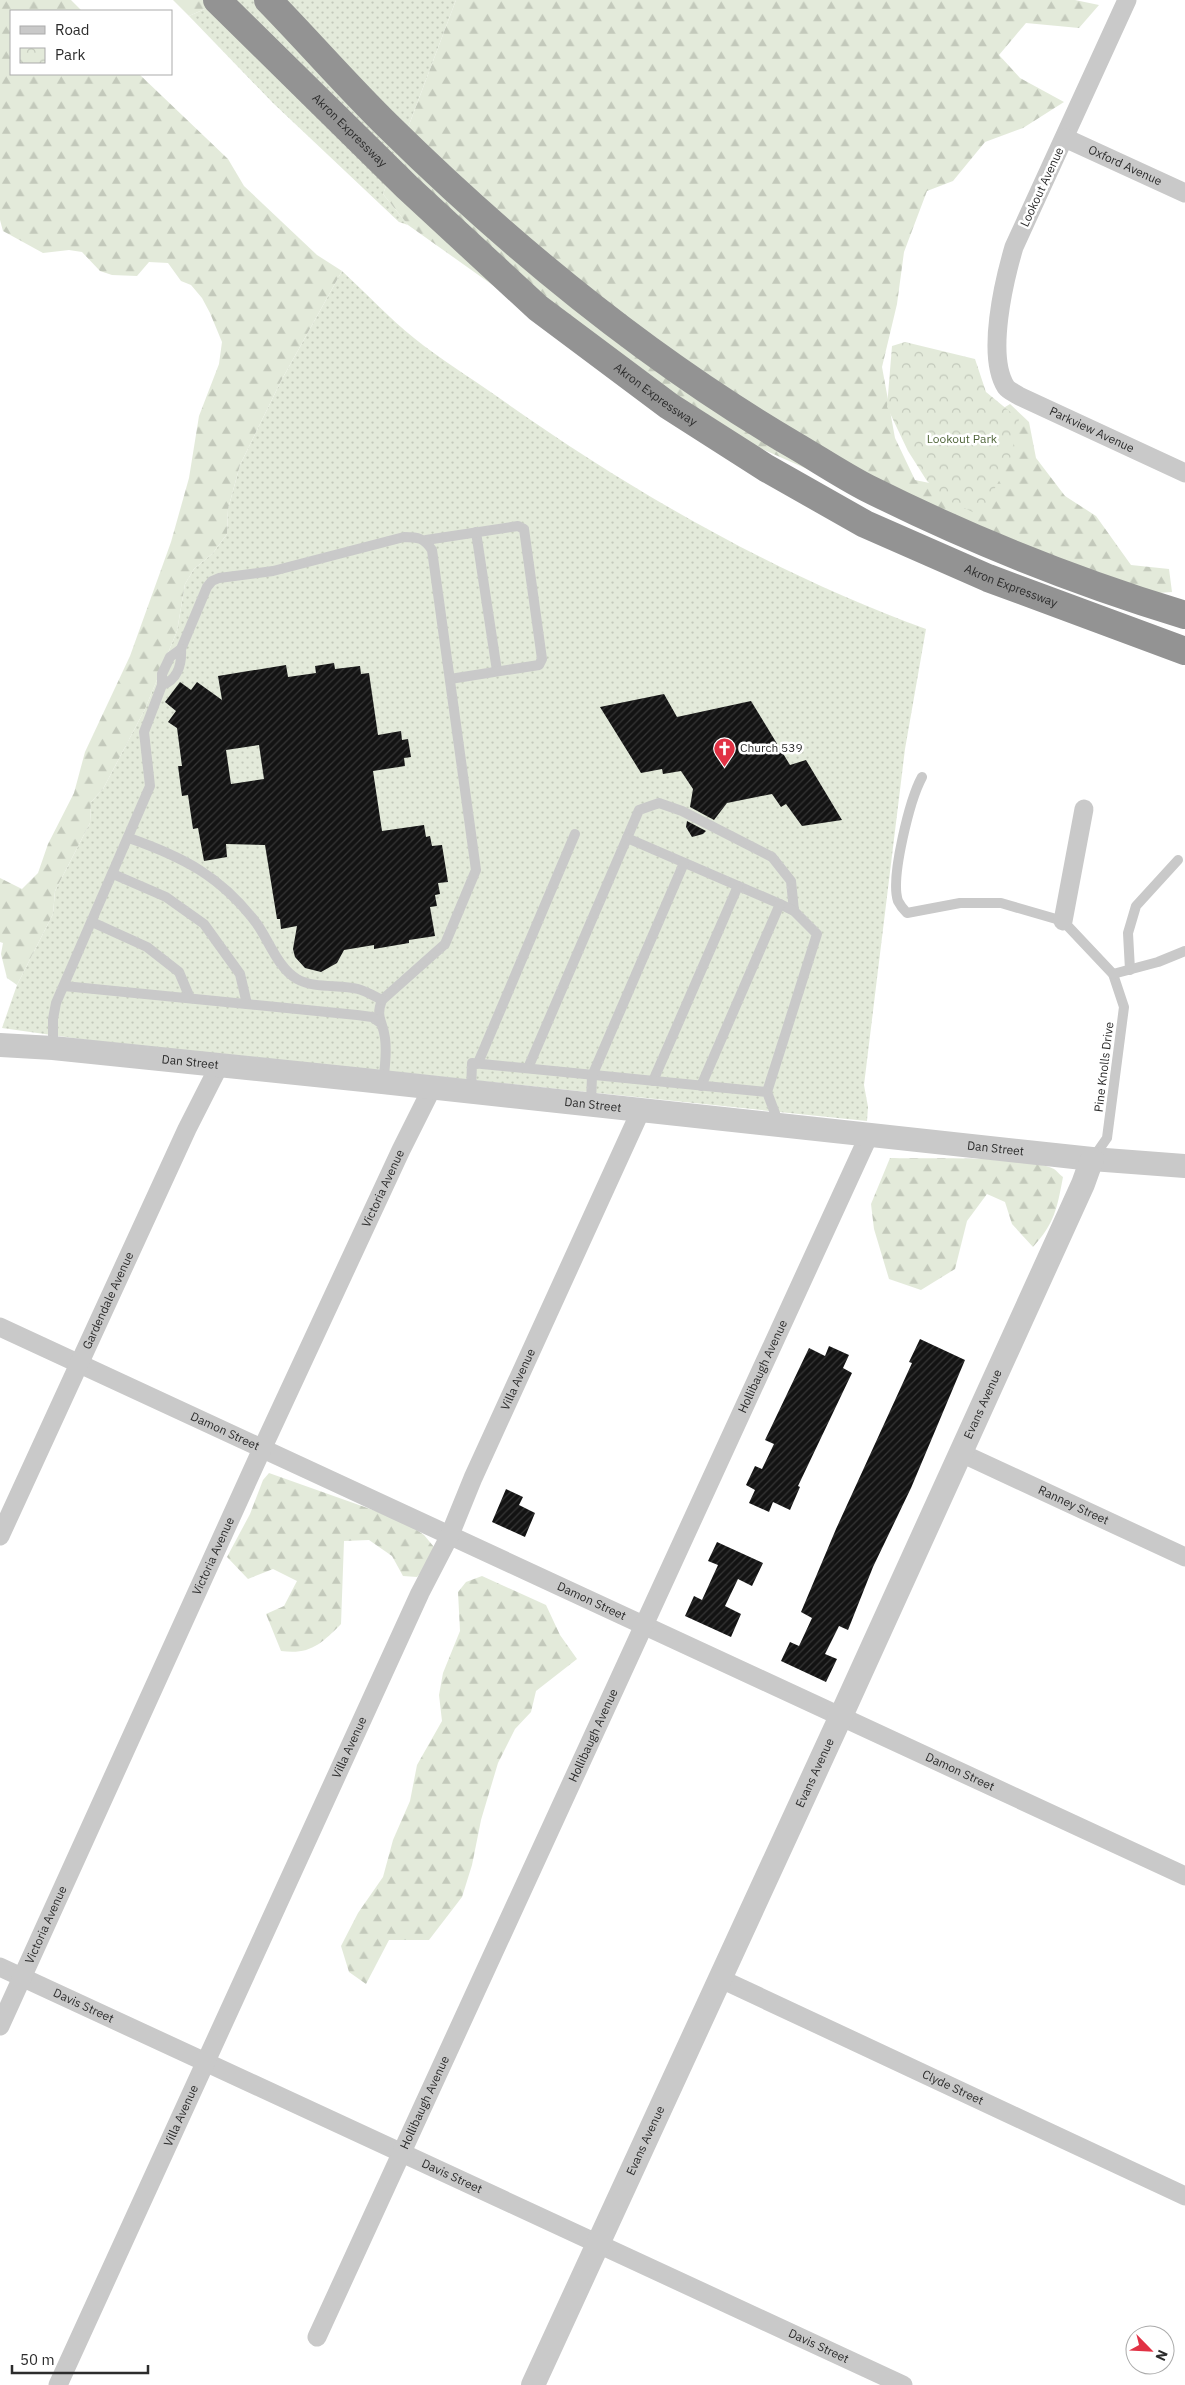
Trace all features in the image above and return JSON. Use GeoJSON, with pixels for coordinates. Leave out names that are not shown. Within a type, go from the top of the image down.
{"type":"FeatureCollection","features":[{"type":"Feature","properties":{"kind":"highway","name":"Akron Expressway"},"geometry":{"type":"LineString","coordinates":[[217,0],[408,187],[538,308],[669,406],[766,468],[865,524],[988,578],[1185,650]]}},
{"type":"Feature","properties":{"kind":"highway"},"geometry":{"type":"LineString","coordinates":[[268,0],[388,126],[517,245],[648,350],[755,422],[865,487],[998,549],[1136,600],[1185,615]]}},
{"type":"Feature","properties":{"kind":"street","name":"Lookout Avenue"},"geometry":{"type":"LineString","coordinates":[[1004,382],[997,362],[997,347],[1006,274],[1014,247],[1127,0]]}},
{"type":"Feature","properties":{"kind":"street","name":"Oxford Avenue"},"geometry":{"type":"LineString","coordinates":[[1065,138],[1185,193]]}},
{"type":"Feature","properties":{"kind":"street","name":"Parkview Avenue"},"geometry":{"type":"LineString","coordinates":[[1004,382],[1007,389],[1019,396],[1185,472]]}},
{"type":"Feature","properties":{"kind":"street"},"geometry":{"type":"LineString","coordinates":[[1063,921],[1084,809]]}},
{"type":"Feature","properties":{"kind":"street","name":"Dan Street"},"geometry":{"type":"LineString","coordinates":[[0,1045],[53,1048],[383,1082],[870,1133],[1092,1159],[1185,1166]]}},
{"type":"Feature","properties":{"kind":"street","name":"Gardendale Avenue"},"geometry":{"type":"LineString","coordinates":[[0,1536],[187,1129],[219,1066]]}},
{"type":"Feature","properties":{"kind":"street","name":"Victoria Avenue"},"geometry":{"type":"LineString","coordinates":[[0,2026],[262,1449],[401,1150],[432,1088]]}},
{"type":"Feature","properties":{"kind":"street","name":"Villa Avenue"},"geometry":{"type":"LineString","coordinates":[[59,2385],[412,1611],[449,1536],[473,1478],[641,1110]]}},
{"type":"Feature","properties":{"kind":"street","name":"Hollibaugh Avenue"},"geometry":{"type":"LineString","coordinates":[[317,2337],[403,2152],[450,2043],[870,1133]]}},
{"type":"Feature","properties":{"kind":"street","name":"Evans Avenue"},"geometry":{"type":"LineString","coordinates":[[533,2385],[961,1453],[1060,1235],[1092,1159]]}},
{"type":"Feature","properties":{"kind":"street","name":"Damon Street"},"geometry":{"type":"LineString","coordinates":[[0,1327],[1185,1876]]}},
{"type":"Feature","properties":{"kind":"street","name":"Ranney Street"},"geometry":{"type":"LineString","coordinates":[[961,1453],[1185,1557]]}},
{"type":"Feature","properties":{"kind":"street","name":"Davis Street"},"geometry":{"type":"LineString","coordinates":[[0,1966],[903,2385]]}},
{"type":"Feature","properties":{"kind":"street","name":"Clyde Street"},"geometry":{"type":"LineString","coordinates":[[721,1979],[1185,2196]]}},
{"type":"Feature","properties":{"kind":"lane"},"geometry":{"type":"LineString","coordinates":[[53,1048],[53,1019],[56,1003],[150,786],[144,732],[162,685],[170,682],[182,662],[181,649],[206,587],[219,578],[273,571],[404,537],[418,537],[426,540],[518,526],[524,529],[542,659],[539,665],[450,679]]}},
{"type":"Feature","properties":{"kind":"lane"},"geometry":{"type":"LineString","coordinates":[[476,532],[497,671]]}},
{"type":"Feature","properties":{"kind":"lane"},"geometry":{"type":"LineString","coordinates":[[383,1082],[386,1051],[385,1036],[378,1010],[382,1000],[445,944],[476,870],[432,550],[426,540]]}},
{"type":"Feature","properties":{"kind":"lane"},"geometry":{"type":"LineString","coordinates":[[922,777],[907,817],[897,877],[898,900],[907,913],[960,902],[1001,903],[1063,921]]}},
{"type":"Feature","properties":{"kind":"lane"},"geometry":{"type":"LineString","coordinates":[[528,1068],[639,810],[658,803],[682,811],[772,857],[791,881],[794,911]]}},
{"type":"Feature","properties":{"kind":"lane"},"geometry":{"type":"LineString","coordinates":[[478,1063],[575,834]]}},
{"type":"Feature","properties":{"kind":"lane"},"geometry":{"type":"LineString","coordinates":[[129,838],[174,854],[200,869],[231,895],[257,924],[280,961],[297,979],[325,986],[357,988],[382,1000]]}},
{"type":"Feature","properties":{"kind":"lane"},"geometry":{"type":"LineString","coordinates":[[627,838],[794,911],[817,934],[767,1092],[778,1124]]}},
{"type":"Feature","properties":{"kind":"lane"},"geometry":{"type":"LineString","coordinates":[[1130,970],[1128,933],[1136,906],[1178,860]]}},
{"type":"Feature","properties":{"kind":"lane"},"geometry":{"type":"LineString","coordinates":[[591,1104],[592,1076],[684,863]]}},
{"type":"Feature","properties":{"kind":"lane"},"geometry":{"type":"LineString","coordinates":[[113,874],[166,896],[204,924],[240,974],[248,1004]]}},
{"type":"Feature","properties":{"kind":"lane"},"geometry":{"type":"LineString","coordinates":[[653,1081],[738,886]]}},
{"type":"Feature","properties":{"kind":"lane"},"geometry":{"type":"LineString","coordinates":[[701,1086],[780,904]]}},
{"type":"Feature","properties":{"kind":"lane","name":"Pine Knolls Drive"},"geometry":{"type":"LineString","coordinates":[[1063,921],[1113,974],[1124,1007],[1107,1138],[1092,1159]]}},
{"type":"Feature","properties":{"kind":"lane"},"geometry":{"type":"LineString","coordinates":[[92,922],[147,947],[179,972],[190,998]]}},
{"type":"Feature","properties":{"kind":"lane"},"geometry":{"type":"LineString","coordinates":[[1113,974],[1185,951]]}},
{"type":"Feature","properties":{"kind":"lane"},"geometry":{"type":"LineString","coordinates":[[64,986],[357,1014],[372,1017],[380,1022]]}},
{"type":"Feature","properties":{"kind":"lane"},"geometry":{"type":"LineString","coordinates":[[470,1092],[472,1062],[592,1076],[767,1092]]}},
{"type":"Feature","properties":{"kind":"green space"},"geometry":{"type":"Polygon","coordinates":[[[0,0],[71,0],[81,10],[10,10],[10,75],[140,75],[228,159],[244,186],[317,255],[342,271],[281,381],[240,465],[228,509],[227,534],[213,553],[194,569],[185,584],[177,631],[145,709],[103,789],[91,802],[90,823],[55,891],[53,914],[17,985],[7,978],[1,954],[3,943],[0,942],[0,878],[22,889],[38,873],[48,844],[74,793],[85,752],[130,656],[171,542],[189,478],[199,416],[219,364],[222,342],[202,298],[191,285],[181,281],[168,263],[149,262],[137,276],[112,275],[100,271],[82,252],[69,250],[43,253],[3,231],[0,220],[0,0]]]}},
{"type":"Feature","properties":{"kind":"green space"},"geometry":{"type":"Polygon","coordinates":[[[173,0],[225,0],[189,16],[173,0]]]}},
{"type":"Feature","properties":{"kind":"green space"},"geometry":{"type":"Polygon","coordinates":[[[225,0],[456,0],[383,194],[408,225],[399,222],[273,103],[189,16],[225,0]]]}},
{"type":"Feature","properties":{"kind":"green space"},"geometry":{"type":"Polygon","coordinates":[[[456,0],[1075,0],[1099,5],[1079,28],[1026,23],[999,55],[1020,78],[1064,102],[1023,128],[985,142],[953,181],[927,191],[904,252],[897,304],[882,367],[895,438],[915,480],[949,487],[989,417],[1010,404],[1029,422],[1036,458],[1065,496],[1096,516],[1131,565],[1169,569],[1172,592],[1144,594],[868,496],[746,442],[508,296],[408,225],[383,194],[456,0]]]}},
{"type":"Feature","properties":{"kind":"green space"},"geometry":{"type":"Polygon","coordinates":[[[342,271],[414,338],[597,464],[703,527],[757,555],[869,607],[926,629],[905,749],[864,1085],[868,1107],[867,1121],[94,1041],[2,1028],[17,985],[53,914],[55,891],[90,823],[91,802],[103,789],[145,709],[177,631],[185,584],[194,569],[213,553],[227,534],[228,509],[240,465],[281,381],[342,271]]]}},
{"type":"Feature","properties":{"kind":"green space","name":"Lookout Park"},"geometry":{"type":"Polygon","coordinates":[[[905,342],[975,359],[986,392],[1019,419],[1009,464],[979,515],[947,500],[927,481],[908,451],[887,407],[892,346],[905,342]]]}},
{"type":"Feature","properties":{"kind":"green space"},"geometry":{"type":"Polygon","coordinates":[[[890,1158],[974,1159],[1021,1162],[1054,1169],[1063,1177],[1059,1198],[1051,1222],[1033,1247],[1012,1224],[1005,1202],[987,1194],[967,1221],[955,1269],[921,1290],[889,1279],[874,1229],[871,1204],[890,1158]]]}},
{"type":"Feature","properties":{"kind":"green space"},"geometry":{"type":"Polygon","coordinates":[[[269,1473],[404,1521],[424,1535],[434,1547],[427,1566],[417,1577],[403,1576],[392,1556],[369,1540],[344,1541],[341,1624],[314,1646],[300,1651],[281,1651],[266,1614],[284,1606],[297,1581],[273,1569],[248,1579],[227,1557],[250,1514],[263,1480],[269,1473]]]}},
{"type":"Feature","properties":{"kind":"green space"},"geometry":{"type":"Polygon","coordinates":[[[482,1576],[546,1605],[560,1635],[577,1659],[536,1691],[531,1712],[515,1729],[498,1763],[481,1820],[472,1865],[462,1897],[429,1940],[389,1940],[366,1984],[349,1972],[341,1946],[358,1913],[383,1877],[393,1840],[410,1801],[417,1765],[442,1721],[439,1695],[443,1673],[460,1631],[458,1592],[466,1582],[482,1576]]]}},
{"type":"Feature","properties":{"kind":"building"},"geometry":{"type":"Polygon","coordinates":[[[334,663],[335,669],[360,666],[361,674],[369,673],[378,735],[401,731],[402,740],[408,739],[411,757],[404,758],[405,766],[373,771],[382,831],[424,825],[426,837],[430,836],[432,846],[442,845],[448,882],[438,883],[440,894],[435,895],[437,906],[430,907],[435,936],[409,940],[409,943],[374,949],[374,945],[344,950],[337,963],[321,972],[305,968],[295,957],[293,949],[297,926],[281,929],[280,919],[277,919],[265,845],[226,844],[227,857],[204,861],[198,828],[193,829],[188,795],[182,796],[178,766],[182,766],[177,728],[168,722],[176,711],[165,702],[180,682],[191,690],[197,682],[222,700],[218,676],[286,665],[288,677],[316,673],[315,666],[334,663]],[[259,745],[226,750],[231,784],[264,779],[259,745]]]}},
{"type":"Feature","properties":{"kind":"building","name":"Church 539"},"geometry":{"type":"Polygon","coordinates":[[[664,694],[677,717],[751,701],[790,765],[806,760],[842,820],[802,826],[786,804],[781,807],[772,794],[727,803],[714,820],[690,807],[693,789],[681,771],[663,774],[662,769],[641,773],[600,707],[664,694]]]}},
{"type":"Feature","properties":{"kind":"building"},"geometry":{"type":"Polygon","coordinates":[[[687,821],[706,831],[703,834],[692,837],[686,827],[687,821]]]}},
{"type":"Feature","properties":{"kind":"building"},"geometry":{"type":"Polygon","coordinates":[[[920,1339],[965,1360],[911,1488],[873,1567],[848,1630],[839,1626],[825,1654],[837,1659],[826,1682],[781,1661],[790,1642],[799,1646],[812,1618],[801,1612],[836,1529],[912,1363],[909,1362],[920,1339]]]}},
{"type":"Feature","properties":{"kind":"building"},"geometry":{"type":"Polygon","coordinates":[[[829,1346],[849,1355],[843,1368],[852,1373],[798,1486],[800,1487],[790,1510],[773,1502],[769,1512],[749,1503],[755,1490],[746,1485],[755,1466],[762,1469],[774,1444],[765,1440],[809,1348],[825,1356],[829,1346]]]}},
{"type":"Feature","properties":{"kind":"building"},"geometry":{"type":"Polygon","coordinates":[[[506,1489],[523,1497],[519,1505],[535,1513],[525,1537],[492,1522],[506,1489]]]}},
{"type":"Feature","properties":{"kind":"building"},"geometry":{"type":"Polygon","coordinates":[[[717,1542],[763,1563],[752,1586],[738,1579],[725,1606],[741,1614],[731,1637],[685,1616],[694,1596],[702,1600],[718,1565],[708,1561],[717,1542]]]}},
{"type":"Feature","properties":{"kind":"place","name":"Church 539"},"geometry":{"type":"Point","coordinates":[724,767]}}]}
